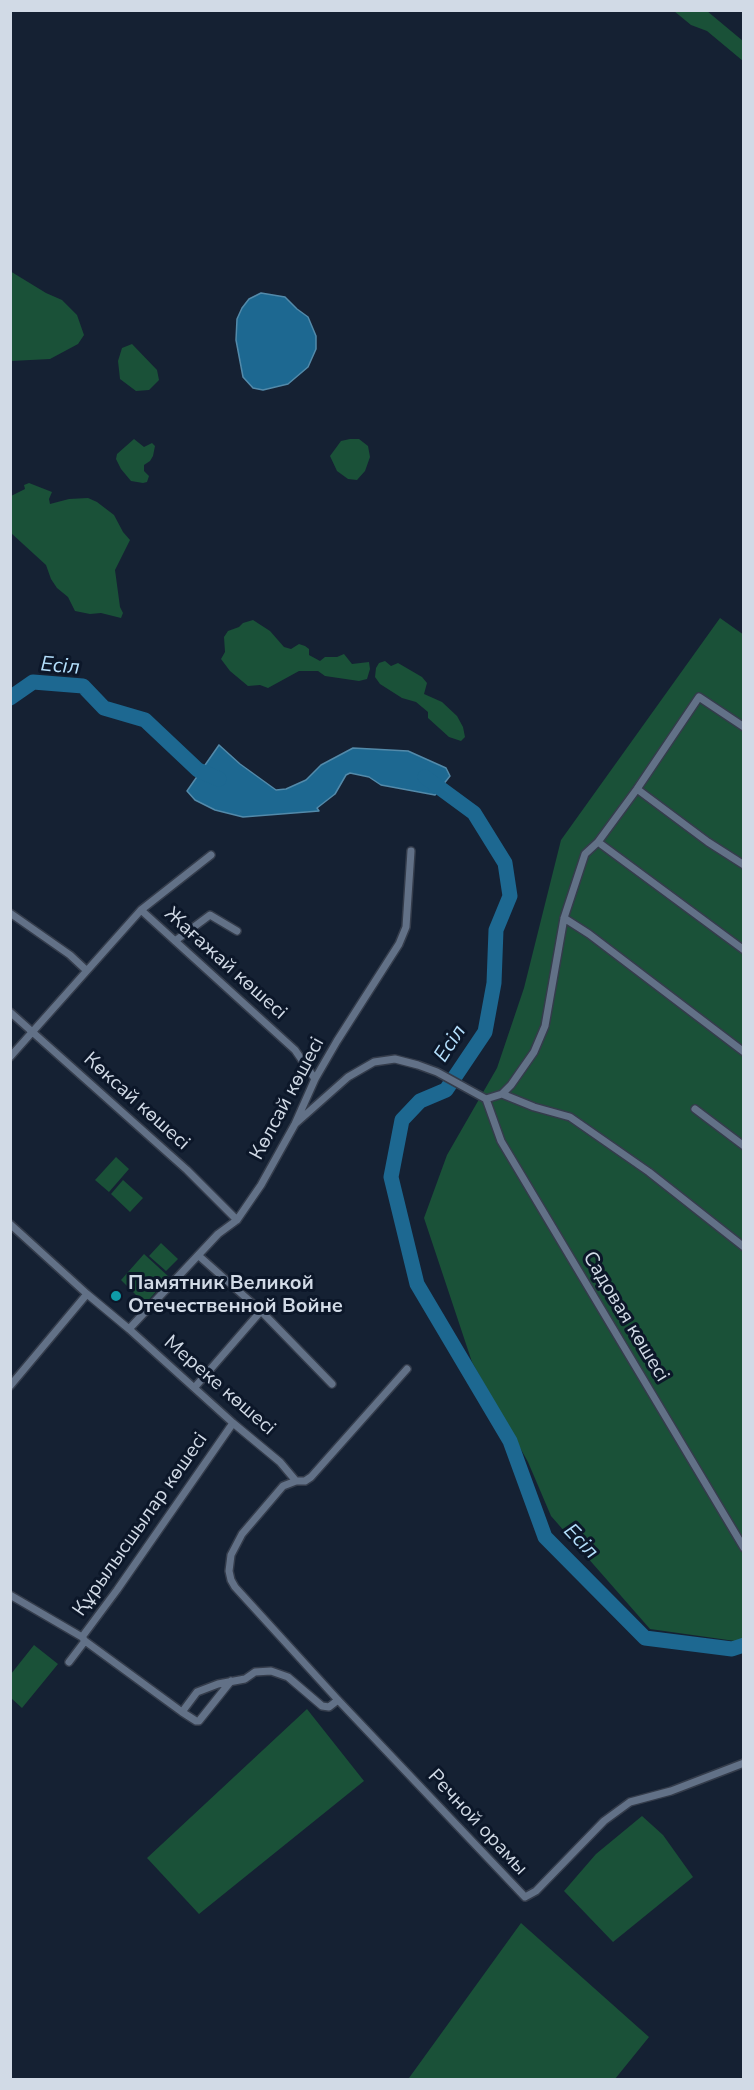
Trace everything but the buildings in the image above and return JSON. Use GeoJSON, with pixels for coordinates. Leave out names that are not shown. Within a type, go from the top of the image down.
{"type":"FeatureCollection","features":[{"type":"Feature","properties":{"kind":"street"},"geometry":{"type":"LineString","coordinates":[[296,1124],[348,1077],[375,1062],[395,1059],[437,1072],[486,1099],[502,1094],[534,1052],[545,1026],[564,918],[585,854],[598,843],[699,697],[744,727]]}},
{"type":"Feature","properties":{"kind":"street"},"geometry":{"type":"LineString","coordinates":[[637,789],[708,842],[744,865]]}},
{"type":"Feature","properties":{"kind":"street"},"geometry":{"type":"LineString","coordinates":[[598,843],[744,950]]}},
{"type":"Feature","properties":{"kind":"street","name":"Көлсай көшесі"},"geometry":{"type":"LineString","coordinates":[[129,1329],[218,1234],[237,1220],[261,1185],[296,1124],[315,1079],[358,1005],[399,944],[406,927],[411,851]]}},
{"type":"Feature","properties":{"kind":"street"},"geometry":{"type":"LineString","coordinates":[[141,910],[211,855]]}},
{"type":"Feature","properties":{"kind":"street","name":"Жағажай көшесі"},"geometry":{"type":"LineString","coordinates":[[10,1057],[141,910],[295,1050],[315,1079]]}},
{"type":"Feature","properties":{"kind":"street"},"geometry":{"type":"LineString","coordinates":[[10,913],[86,970]]}},
{"type":"Feature","properties":{"kind":"street"},"geometry":{"type":"LineString","coordinates":[[175,941],[210,915],[237,930]]}},
{"type":"Feature","properties":{"kind":"street"},"geometry":{"type":"LineString","coordinates":[[564,918],[589,934],[744,1052]]}},
{"type":"Feature","properties":{"kind":"street","name":"Көксай көшесі"},"geometry":{"type":"LineString","coordinates":[[10,1012],[187,1170],[237,1220]]}},
{"type":"Feature","properties":{"kind":"street"},"geometry":{"type":"LineString","coordinates":[[502,1094],[534,1107],[570,1117],[648,1172],[744,1247]]}},
{"type":"Feature","properties":{"kind":"street","name":"Садовая көшесі"},"geometry":{"type":"LineString","coordinates":[[486,1099],[501,1141],[744,1548]]}},
{"type":"Feature","properties":{"kind":"street"},"geometry":{"type":"LineString","coordinates":[[695,1109],[744,1146]]}},
{"type":"Feature","properties":{"kind":"street","name":"Мереке көшесі"},"geometry":{"type":"LineString","coordinates":[[10,1224],[233,1423],[280,1462],[296,1481]]}},
{"type":"Feature","properties":{"kind":"street"},"geometry":{"type":"LineString","coordinates":[[199,1256],[261,1311],[332,1384]]}},
{"type":"Feature","properties":{"kind":"street"},"geometry":{"type":"LineString","coordinates":[[10,1386],[87,1294]]}},
{"type":"Feature","properties":{"kind":"street"},"geometry":{"type":"LineString","coordinates":[[195,1387],[261,1311]]}},
{"type":"Feature","properties":{"kind":"street","name":"Речной орамы"},"geometry":{"type":"LineString","coordinates":[[408,1369],[310,1477],[305,1481],[296,1481],[283,1486],[242,1534],[231,1555],[231,1580],[250,1605],[525,1897],[536,1891],[604,1821],[630,1802],[671,1791],[744,1762]]}},
{"type":"Feature","properties":{"kind":"street","name":"Құрылысшылар көшесі"},"geometry":{"type":"LineString","coordinates":[[10,1595],[83,1639],[233,1423]]}},
{"type":"Feature","properties":{"kind":"street"},"geometry":{"type":"LineString","coordinates":[[69,1662],[83,1639],[196,1721],[199,1721],[231,1681]]}},
{"type":"Feature","properties":{"kind":"street"},"geometry":{"type":"LineString","coordinates":[[182,1712],[197,1692],[245,1679],[255,1672],[271,1671],[288,1677],[322,1706],[329,1707],[338,1700]]}},
{"type":"Feature","properties":{"kind":"green space"},"geometry":{"type":"Polygon","coordinates":[[[674,11],[707,11],[743,41],[743,61],[707,31],[691,25],[674,11]]]}},
{"type":"Feature","properties":{"kind":"green space"},"geometry":{"type":"Polygon","coordinates":[[[10,271],[62,300],[77,315],[84,335],[78,344],[50,359],[11,361],[10,271]]]}},
{"type":"Feature","properties":{"kind":"green space"},"geometry":{"type":"Polygon","coordinates":[[[132,344],[157,370],[159,380],[149,390],[136,391],[120,379],[118,361],[122,348],[132,344]]]}},
{"type":"Feature","properties":{"kind":"green space"},"geometry":{"type":"Polygon","coordinates":[[[134,439],[144,447],[152,443],[155,446],[153,456],[144,465],[144,471],[149,476],[147,482],[131,481],[116,459],[117,454],[134,439]]]}},
{"type":"Feature","properties":{"kind":"green space"},"geometry":{"type":"Polygon","coordinates":[[[359,439],[368,446],[370,457],[365,471],[357,480],[348,479],[337,471],[330,456],[341,441],[359,439]]]}},
{"type":"Feature","properties":{"kind":"green space"},"geometry":{"type":"Polygon","coordinates":[[[29,483],[52,492],[49,499],[50,504],[69,499],[88,498],[114,515],[130,540],[115,570],[120,607],[123,613],[121,618],[101,613],[90,614],[75,611],[68,597],[57,588],[51,579],[46,565],[11,533],[11,496],[25,489],[24,485],[29,483]]]}},
{"type":"Feature","properties":{"kind":"green space"},"geometry":{"type":"Polygon","coordinates":[[[720,618],[744,635],[742,1642],[650,1629],[551,1516],[528,1462],[472,1362],[424,1218],[447,1155],[497,1068],[524,988],[561,840],[720,618]]]}},
{"type":"Feature","properties":{"kind":"green space"},"geometry":{"type":"Polygon","coordinates":[[[253,620],[270,631],[284,647],[291,649],[299,644],[305,646],[309,649],[309,655],[320,661],[325,657],[337,657],[344,654],[352,664],[369,662],[370,669],[367,679],[359,681],[325,676],[318,671],[299,671],[268,688],[260,685],[248,686],[230,671],[221,659],[225,652],[224,637],[228,631],[253,620]]]}},
{"type":"Feature","properties":{"kind":"green space"},"geometry":{"type":"Polygon","coordinates":[[[385,661],[391,666],[398,663],[422,677],[427,683],[424,694],[442,702],[457,716],[465,737],[461,741],[449,737],[428,718],[428,712],[416,702],[402,698],[380,684],[375,677],[376,668],[379,663],[385,661]]]}},
{"type":"Feature","properties":{"kind":"green space"},"geometry":{"type":"Polygon","coordinates":[[[116,1157],[129,1169],[109,1192],[95,1180],[116,1157]]]}},
{"type":"Feature","properties":{"kind":"green space"},"geometry":{"type":"Polygon","coordinates":[[[123,1180],[143,1198],[130,1212],[111,1194],[123,1180]]]}},
{"type":"Feature","properties":{"kind":"green space"},"geometry":{"type":"Polygon","coordinates":[[[161,1243],[178,1259],[166,1271],[149,1256],[161,1243]]]}},
{"type":"Feature","properties":{"kind":"green space"},"geometry":{"type":"Polygon","coordinates":[[[144,1254],[169,1277],[145,1304],[121,1280],[144,1254]]]}},
{"type":"Feature","properties":{"kind":"green space"},"geometry":{"type":"Polygon","coordinates":[[[34,1645],[58,1664],[22,1708],[11,1698],[11,1674],[34,1645]]]}},
{"type":"Feature","properties":{"kind":"green space"},"geometry":{"type":"Polygon","coordinates":[[[307,1709],[364,1781],[199,1914],[147,1858],[307,1709]]]}},
{"type":"Feature","properties":{"kind":"green space"},"geometry":{"type":"Polygon","coordinates":[[[642,1816],[663,1835],[693,1877],[613,1942],[564,1891],[596,1854],[642,1816]]]}},
{"type":"Feature","properties":{"kind":"green space"},"geometry":{"type":"Polygon","coordinates":[[[521,1923],[649,2037],[615,2079],[409,2078],[521,1923]]]}},
{"type":"Feature","properties":{"kind":"water"},"geometry":{"type":"Polygon","coordinates":[[[261,293],[285,297],[308,317],[316,336],[316,349],[308,367],[288,384],[263,390],[253,388],[243,377],[236,340],[237,319],[242,308],[249,299],[261,293]]]}},
{"type":"Feature","properties":{"kind":"water"},"geometry":{"type":"Polygon","coordinates":[[[219,745],[240,764],[276,790],[286,789],[306,780],[321,765],[353,748],[408,751],[446,768],[450,776],[435,795],[381,785],[369,777],[350,773],[346,775],[335,794],[317,808],[319,811],[243,817],[215,810],[195,800],[187,791],[219,745]]]}},
{"type":"Feature","properties":{"kind":"waterway","name":"Есіл"},"geometry":{"type":"LineString","coordinates":[[10,698],[33,682],[83,686],[104,708],[145,720],[198,770],[219,779]]}},
{"type":"Feature","properties":{"kind":"waterway","name":"Есіл"},"geometry":{"type":"LineString","coordinates":[[425,777],[474,813],[505,863],[510,896],[496,930],[494,983],[485,1032],[446,1090],[420,1101],[402,1120],[391,1177],[417,1284],[510,1441],[545,1537],[645,1638],[732,1649],[744,1645]]}},
{"type":"Feature","properties":{"kind":"place","name":"Памятник Великой Отечественной Войне"},"geometry":{"type":"Point","coordinates":[116,1296]}}]}
